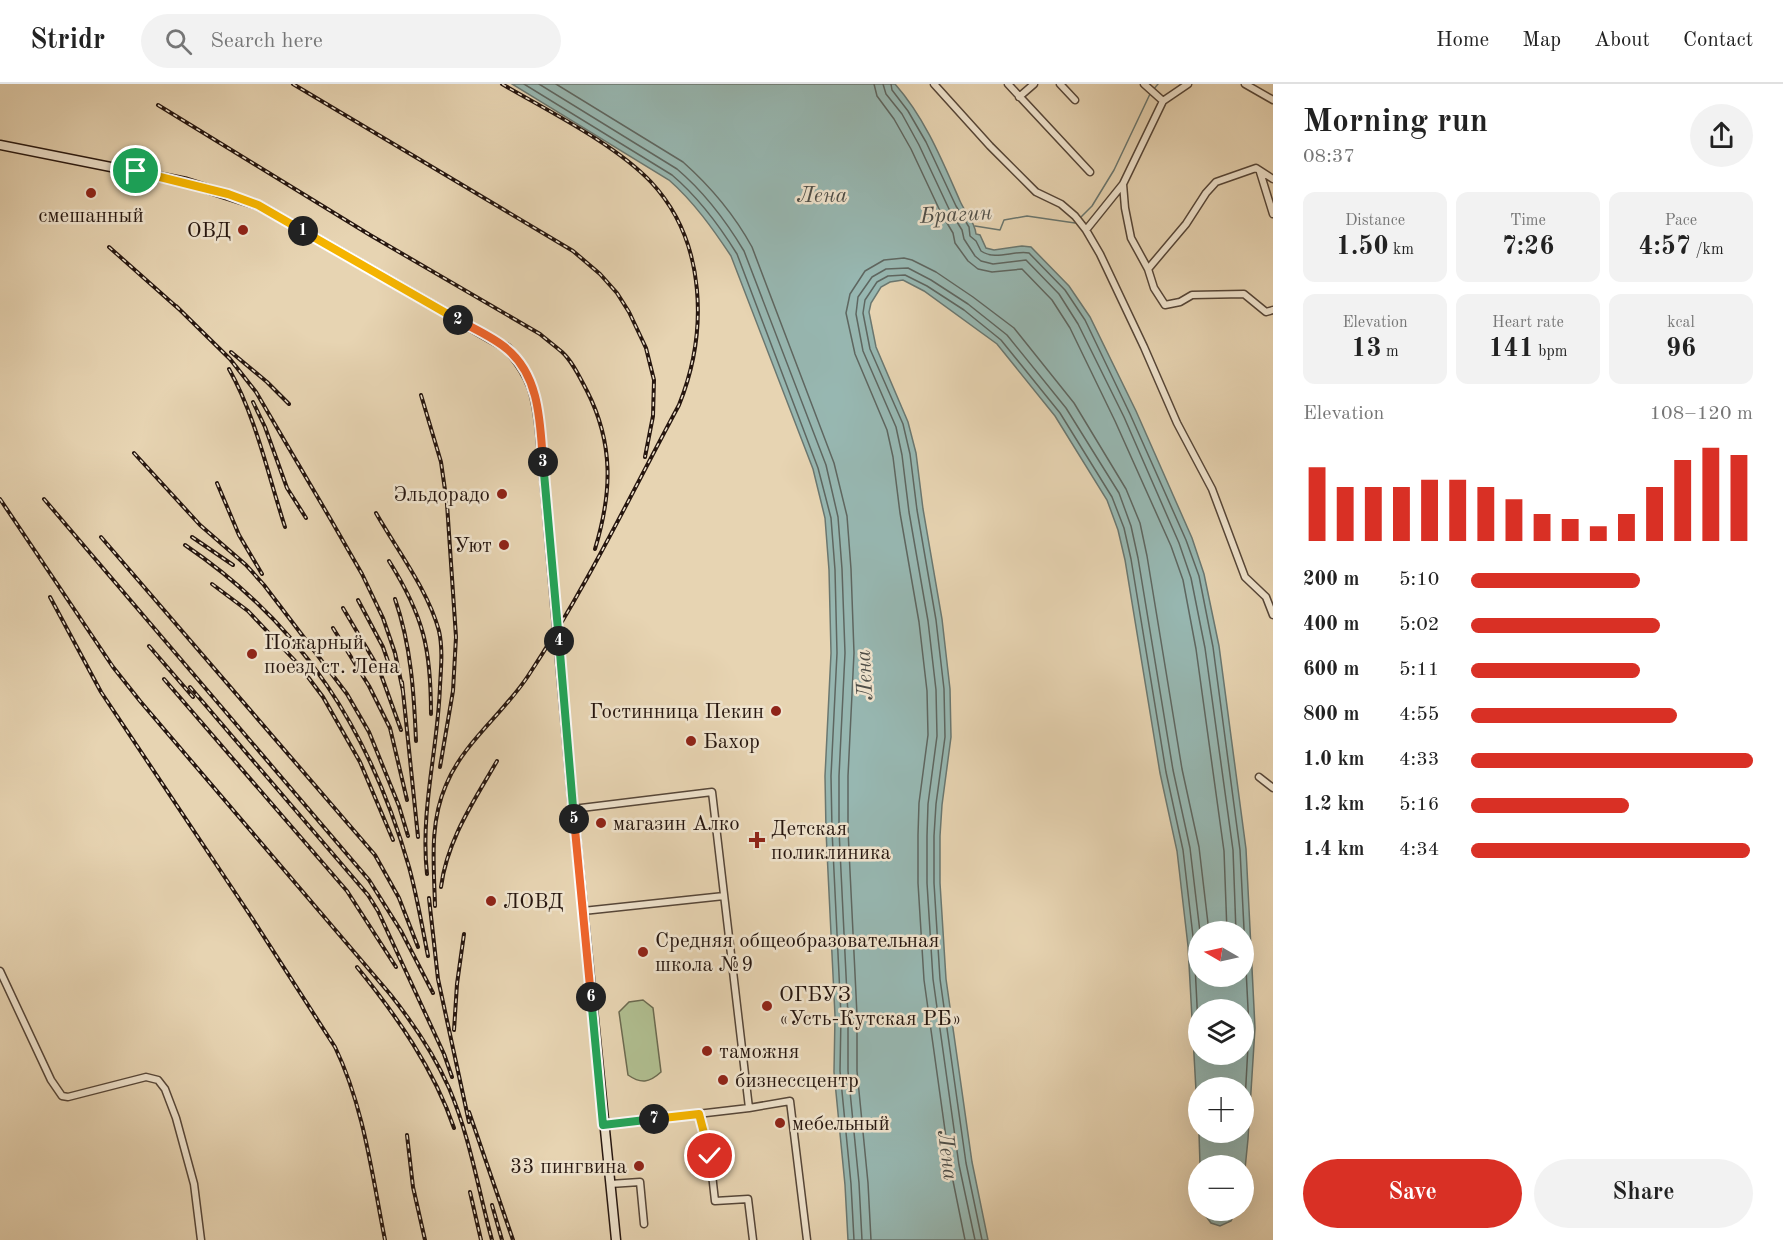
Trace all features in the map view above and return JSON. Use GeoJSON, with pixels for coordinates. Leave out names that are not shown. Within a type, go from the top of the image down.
{"type":"FeatureCollection","features":[{"type":"Feature","properties":{"kind":"main road"},"geometry":{"type":"LineString","coordinates":[[0,145],[186,182],[258,205],[507,348],[529,378],[536,397],[540,430],[573,809],[616,1240]]}},
{"type":"Feature","properties":{"kind":"street"},"geometry":{"type":"LineString","coordinates":[[934,84],[990,146],[1036,192],[1061,204],[1075,216],[1084,228],[1144,346],[1178,423],[1212,489],[1245,577],[1266,597],[1273,615]]}},
{"type":"Feature","properties":{"kind":"street"},"geometry":{"type":"LineString","coordinates":[[1008,84],[1090,172]]}},
{"type":"Feature","properties":{"kind":"street"},"geometry":{"type":"LineString","coordinates":[[1019,97],[1034,84]]}},
{"type":"Feature","properties":{"kind":"street"},"geometry":{"type":"LineString","coordinates":[[1060,84],[1075,100]]}},
{"type":"Feature","properties":{"kind":"street"},"geometry":{"type":"LineString","coordinates":[[1144,84],[1163,101]]}},
{"type":"Feature","properties":{"kind":"street"},"geometry":{"type":"LineString","coordinates":[[1084,228],[1123,184],[1163,101],[1188,84]]}},
{"type":"Feature","properties":{"kind":"street"},"geometry":{"type":"LineString","coordinates":[[1245,84],[1273,100]]}},
{"type":"Feature","properties":{"kind":"street"},"geometry":{"type":"LineString","coordinates":[[1148,269],[1186,224],[1215,182],[1256,168],[1273,179]]}},
{"type":"Feature","properties":{"kind":"street"},"geometry":{"type":"LineString","coordinates":[[1260,171],[1273,214]]}},
{"type":"Feature","properties":{"kind":"street"},"geometry":{"type":"LineString","coordinates":[[1123,184],[1131,238],[1148,269],[1154,288],[1165,304],[1180,302],[1192,295],[1244,294],[1266,312],[1273,310]]}},
{"type":"Feature","properties":{"kind":"street"},"geometry":{"type":"LineString","coordinates":[[1259,777],[1273,788]]}},
{"type":"Feature","properties":{"kind":"street"},"geometry":{"type":"LineString","coordinates":[[573,809],[712,792],[749,1108]]}},
{"type":"Feature","properties":{"kind":"street"},"geometry":{"type":"LineString","coordinates":[[583,911],[724,896]]}},
{"type":"Feature","properties":{"kind":"street"},"geometry":{"type":"LineString","coordinates":[[0,971],[51,1080],[62,1096],[68,1097],[146,1077],[158,1080],[165,1089],[176,1118],[194,1184],[201,1240]]}},
{"type":"Feature","properties":{"kind":"street"},"geometry":{"type":"LineString","coordinates":[[603,1125],[790,1101],[807,1240]]}},
{"type":"Feature","properties":{"kind":"street"},"geometry":{"type":"LineString","coordinates":[[699,1114],[710,1156],[716,1201],[748,1199],[753,1240]]}},
{"type":"Feature","properties":{"kind":"street"},"geometry":{"type":"LineString","coordinates":[[610,1184],[640,1182],[644,1224]]}},
{"type":"Feature","properties":{"kind":"green space"},"geometry":{"type":"Polygon","coordinates":[[[643,1000],[653,1008],[661,1072],[653,1078],[641,1081],[628,1075],[619,1012],[629,1002],[643,1000]]]}},
{"type":"Feature","properties":{"kind":"water","name":"Лена"},"geometry":{"type":"Polygon","coordinates":[[[512,84],[895,84],[924,125],[974,225],[976,234],[980,235],[986,248],[994,250],[1031,247],[1069,286],[1090,317],[1136,411],[1192,538],[1204,574],[1219,646],[1246,849],[1250,921],[1188,921],[1188,946],[1177,851],[1160,773],[1125,560],[1118,530],[1107,500],[1055,416],[997,344],[924,291],[903,280],[890,282],[881,287],[871,303],[869,312],[876,347],[908,422],[916,453],[942,619],[950,689],[951,737],[940,836],[940,883],[946,979],[972,1162],[988,1240],[848,1240],[834,1072],[835,1016],[826,831],[825,776],[831,653],[825,518],[813,469],[731,256],[710,226],[669,180],[512,84]]]}},
{"type":"Feature","properties":{"kind":"water","name":"Лена"},"geometry":{"type":"Polygon","coordinates":[[[1190,987],[1253,987],[1254,999],[1191,999],[1190,987]]]}},
{"type":"Feature","properties":{"kind":"water","name":"Лена"},"geometry":{"type":"Polygon","coordinates":[[[1195,1065],[1253,1065],[1252,1077],[1195,1077],[1195,1065]]]}},
{"type":"Feature","properties":{"kind":"water","name":"Лена"},"geometry":{"type":"Polygon","coordinates":[[[1199,1143],[1248,1143],[1246,1155],[1200,1155],[1199,1143]]]}},
{"type":"Feature","properties":{"kind":"water"},"geometry":{"type":"Polygon","coordinates":[[[1210,1221],[1231,1221],[1220,1226],[1210,1221]]]}},
{"type":"Feature","properties":{"kind":"waterway","name":"Брагин"},"geometry":{"type":"LineString","coordinates":[[1153,90],[1158,84]]}},
{"type":"Feature","properties":{"kind":"waterway","name":"Брагин"},"geometry":{"type":"LineString","coordinates":[[1079,219],[1092,206],[1114,170],[1150,94]]}},
{"type":"Feature","properties":{"kind":"waterway","name":"Брагин"},"geometry":{"type":"LineString","coordinates":[[975,226],[1000,230],[1004,220],[1027,216],[1075,223]]}},
{"type":"Feature","properties":{"kind":"railway"},"geometry":{"type":"LineString","coordinates":[[293,84],[573,251],[600,274],[617,293],[629,312],[646,348],[654,380],[653,416],[645,457]]}},
{"type":"Feature","properties":{"kind":"railway"},"geometry":{"type":"LineString","coordinates":[[435,906],[435,830],[446,785],[462,756],[528,676],[569,610],[606,542],[679,405],[695,348],[698,319],[697,289],[692,260],[683,232],[669,206],[651,182],[600,141],[502,84]]}},
{"type":"Feature","properties":{"kind":"railway"},"geometry":{"type":"LineString","coordinates":[[158,105],[370,235],[540,334],[566,356],[573,365],[596,411],[606,450],[605,508],[595,549]]}},
{"type":"Feature","properties":{"kind":"railway"},"geometry":{"type":"LineString","coordinates":[[109,247],[180,310]]}},
{"type":"Feature","properties":{"kind":"railway"},"geometry":{"type":"LineString","coordinates":[[176,306],[230,359],[256,392],[362,574],[383,618],[395,653],[403,691]]}},
{"type":"Feature","properties":{"kind":"railway"},"geometry":{"type":"LineString","coordinates":[[231,352],[289,404]]}},
{"type":"Feature","properties":{"kind":"railway"},"geometry":{"type":"LineString","coordinates":[[229,369],[254,426],[285,527]]}},
{"type":"Feature","properties":{"kind":"railway"},"geometry":{"type":"LineString","coordinates":[[421,395],[441,462],[447,504],[456,637],[453,691],[440,767]]}},
{"type":"Feature","properties":{"kind":"railway"},"geometry":{"type":"LineString","coordinates":[[253,402],[265,427],[287,488],[306,518]]}},
{"type":"Feature","properties":{"kind":"railway"},"geometry":{"type":"LineString","coordinates":[[134,453],[200,525],[246,565],[264,585],[347,694],[369,732],[399,806],[408,836]]}},
{"type":"Feature","properties":{"kind":"railway"},"geometry":{"type":"LineString","coordinates":[[217,483],[239,535],[262,574]]}},
{"type":"Feature","properties":{"kind":"railway"},"geometry":{"type":"LineString","coordinates":[[0,499],[113,667],[390,994],[415,1028],[437,1063],[456,1107],[468,1144],[492,1240]]}},
{"type":"Feature","properties":{"kind":"railway"},"geometry":{"type":"LineString","coordinates":[[44,499],[369,880],[401,931],[433,993]]}},
{"type":"Feature","properties":{"kind":"railway"},"geometry":{"type":"LineString","coordinates":[[376,513],[420,585],[434,616],[440,638],[439,710],[426,827],[427,874]]}},
{"type":"Feature","properties":{"kind":"railway"},"geometry":{"type":"LineString","coordinates":[[101,537],[375,855],[399,898],[418,947]]}},
{"type":"Feature","properties":{"kind":"railway"},"geometry":{"type":"LineString","coordinates":[[192,537],[233,565]]}},
{"type":"Feature","properties":{"kind":"railway"},"geometry":{"type":"LineString","coordinates":[[185,545],[227,576],[264,610],[297,646],[327,685],[352,726],[393,817],[412,878],[428,956]]}},
{"type":"Feature","properties":{"kind":"railway"},"geometry":{"type":"LineString","coordinates":[[389,561],[410,599],[423,634],[429,671],[431,714]]}},
{"type":"Feature","properties":{"kind":"railway"},"geometry":{"type":"LineString","coordinates":[[212,584],[248,611],[299,665],[323,697],[360,762],[393,840]]}},
{"type":"Feature","properties":{"kind":"railway"},"geometry":{"type":"LineString","coordinates":[[50,597],[101,692],[335,1047],[360,1117],[385,1240]]}},
{"type":"Feature","properties":{"kind":"railway"},"geometry":{"type":"LineString","coordinates":[[395,599],[408,651],[416,741]]}},
{"type":"Feature","properties":{"kind":"railway"},"geometry":{"type":"LineString","coordinates":[[358,600],[383,647],[392,673]]}},
{"type":"Feature","properties":{"kind":"railway"},"geometry":{"type":"LineString","coordinates":[[343,608],[379,669],[401,730]]}},
{"type":"Feature","properties":{"kind":"railway"},"geometry":{"type":"LineString","coordinates":[[333,628],[369,686],[390,728],[407,800]]}},
{"type":"Feature","properties":{"kind":"railway"},"geometry":{"type":"LineString","coordinates":[[149,646],[193,697]]}},
{"type":"Feature","properties":{"kind":"railway"},"geometry":{"type":"LineString","coordinates":[[164,679],[347,891],[396,967]]}},
{"type":"Feature","properties":{"kind":"railway"},"geometry":{"type":"LineString","coordinates":[[402,682],[418,837]]}},
{"type":"Feature","properties":{"kind":"railway"},"geometry":{"type":"LineString","coordinates":[[190,687],[368,895],[378,911],[444,1054],[452,1077]]}},
{"type":"Feature","properties":{"kind":"railway"},"geometry":{"type":"LineString","coordinates":[[441,887],[455,837],[497,761]]}},
{"type":"Feature","properties":{"kind":"railway"},"geometry":{"type":"LineString","coordinates":[[429,898],[438,979],[469,1122]]}},
{"type":"Feature","properties":{"kind":"railway"},"geometry":{"type":"LineString","coordinates":[[454,1030],[464,934]]}},
{"type":"Feature","properties":{"kind":"railway"},"geometry":{"type":"LineString","coordinates":[[357,967],[413,1043],[436,1085],[454,1128]]}},
{"type":"Feature","properties":{"kind":"railway"},"geometry":{"type":"LineString","coordinates":[[469,1112],[513,1240]]}},
{"type":"Feature","properties":{"kind":"railway"},"geometry":{"type":"LineString","coordinates":[[407,1135],[413,1187],[425,1240]]}},
{"type":"Feature","properties":{"kind":"railway"},"geometry":{"type":"LineString","coordinates":[[470,1192],[481,1240]]}},
{"type":"Feature","properties":{"kind":"railway"},"geometry":{"type":"LineString","coordinates":[[492,1205],[502,1240]]}},
{"type":"Feature","properties":{"kind":"place","name":"смешанный"},"geometry":{"type":"Point","coordinates":[91,193]}},
{"type":"Feature","properties":{"kind":"place","name":"ОВД"},"geometry":{"type":"Point","coordinates":[243,230]}},
{"type":"Feature","properties":{"kind":"place","name":"Эльдорадо"},"geometry":{"type":"Point","coordinates":[502,494]}},
{"type":"Feature","properties":{"kind":"place","name":"Уют"},"geometry":{"type":"Point","coordinates":[504,545]}},
{"type":"Feature","properties":{"kind":"place","name":"Пожарный поезд ст. Лена"},"geometry":{"type":"Point","coordinates":[252,654]}},
{"type":"Feature","properties":{"kind":"place","name":"Гостинница Пекин"},"geometry":{"type":"Point","coordinates":[776,711]}},
{"type":"Feature","properties":{"kind":"place","name":"Бахор"},"geometry":{"type":"Point","coordinates":[691,741]}},
{"type":"Feature","properties":{"kind":"place","name":"магазин Алко"},"geometry":{"type":"Point","coordinates":[601,823]}},
{"type":"Feature","properties":{"kind":"place","name":"Детская поликлиника"},"geometry":{"type":"Point","coordinates":[757,840]}},
{"type":"Feature","properties":{"kind":"place","name":"ЛОВД"},"geometry":{"type":"Point","coordinates":[491,901]}},
{"type":"Feature","properties":{"kind":"place","name":"Средняя общеобразовательная школа №9"},"geometry":{"type":"Point","coordinates":[643,952]}},
{"type":"Feature","properties":{"kind":"place","name":"ОГБУЗ «Усть-Кутская РБ»"},"geometry":{"type":"Point","coordinates":[767,1006]}},
{"type":"Feature","properties":{"kind":"place","name":"таможня"},"geometry":{"type":"Point","coordinates":[707,1051]}},
{"type":"Feature","properties":{"kind":"place","name":"бизнессцентр"},"geometry":{"type":"Point","coordinates":[723,1080]}},
{"type":"Feature","properties":{"kind":"place","name":"мебельный"},"geometry":{"type":"Point","coordinates":[780,1123]}},
{"type":"Feature","properties":{"kind":"place","name":"33 пингвина"},"geometry":{"type":"Point","coordinates":[639,1166]}},
{"type":"Feature","properties":{"kind":"route"},"geometry":{"type":"LineString","coordinates":[[136,171],[186,182],[258,205],[507,348],[529,378],[536,397],[540,430],[603,1125],[699,1114],[710,1156]]}}]}
